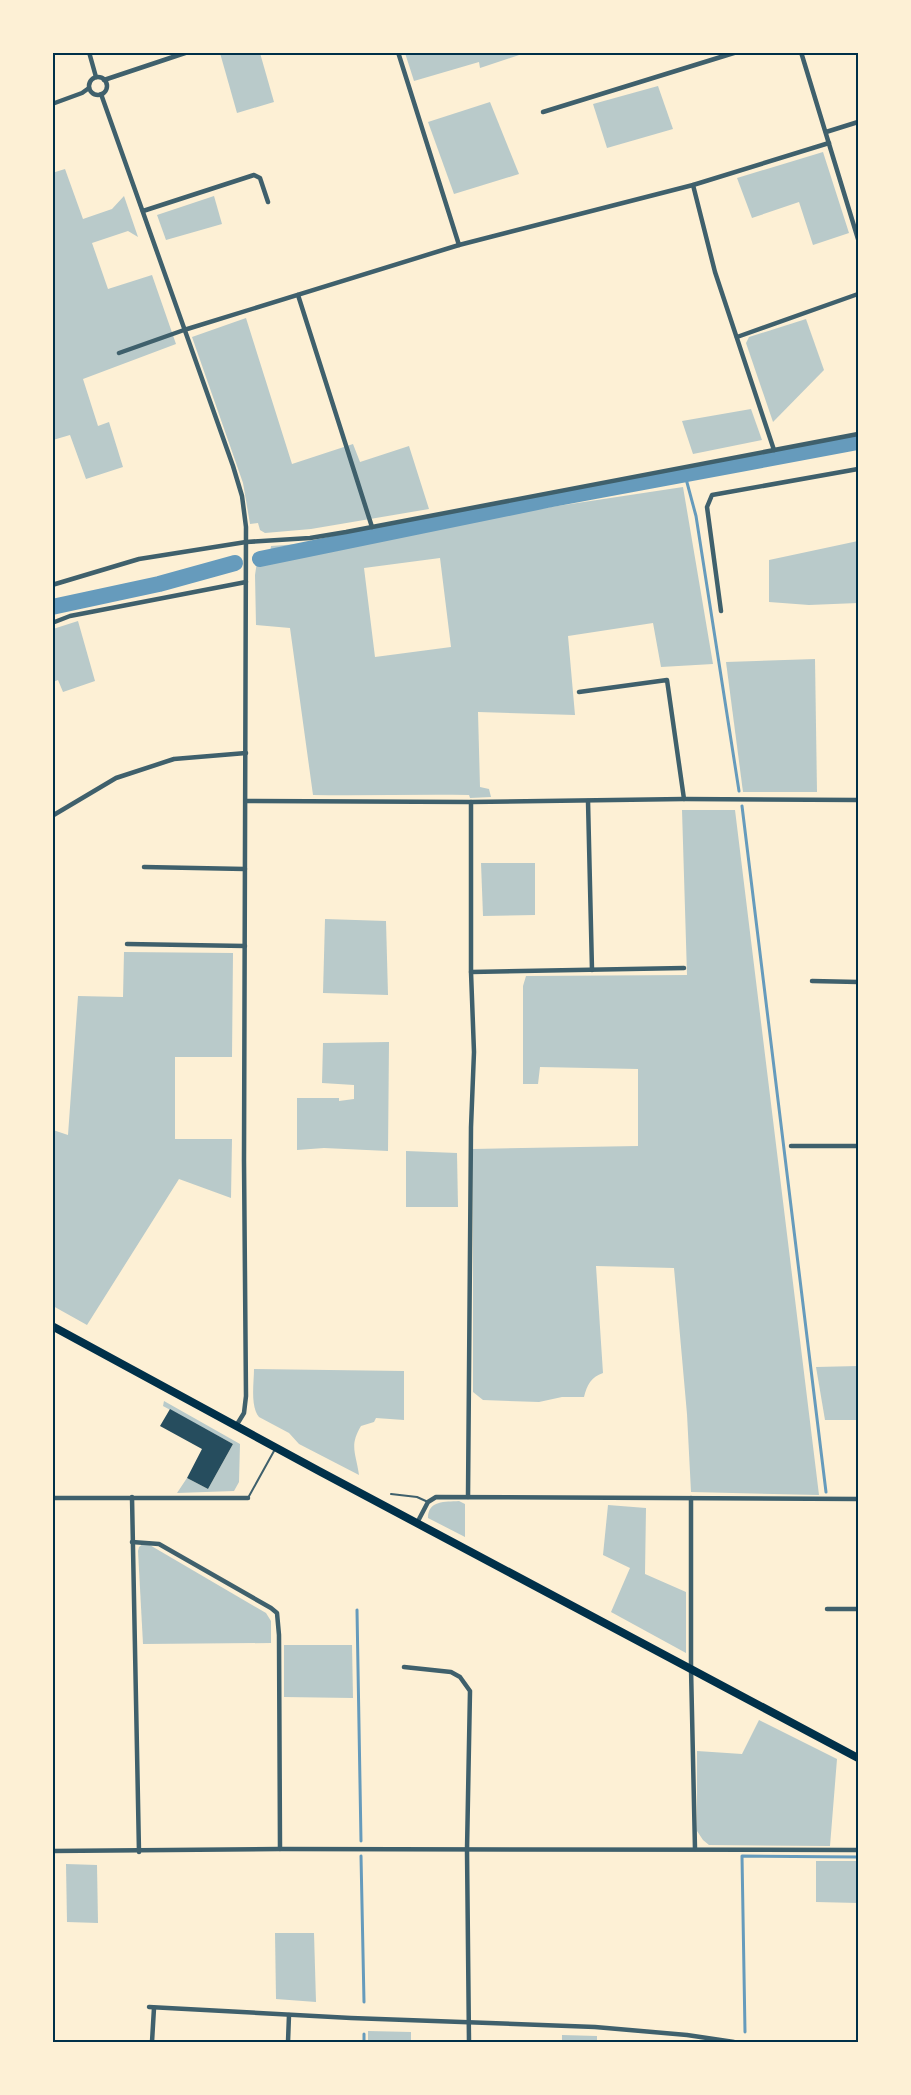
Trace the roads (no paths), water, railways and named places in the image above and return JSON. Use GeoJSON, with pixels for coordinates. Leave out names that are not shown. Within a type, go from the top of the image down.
{"type":"FeatureCollection","features":[{"type":"Feature","properties":{"kind":"main road"},"geometry":{"type":"LineString","coordinates":[[52,1326],[858,1758]]}},
{"type":"Feature","properties":{"kind":"street"},"geometry":{"type":"LineString","coordinates":[[89,52],[96,77]]}},
{"type":"Feature","properties":{"kind":"street"},"geometry":{"type":"LineString","coordinates":[[96,77],[104,80],[188,52]]}},
{"type":"Feature","properties":{"kind":"street"},"geometry":{"type":"LineString","coordinates":[[398,52],[459,245]]}},
{"type":"Feature","properties":{"kind":"street"},"geometry":{"type":"LineString","coordinates":[[543,112],[737,52]]}},
{"type":"Feature","properties":{"kind":"street"},"geometry":{"type":"LineString","coordinates":[[801,52],[858,239]]}},
{"type":"Feature","properties":{"kind":"street"},"geometry":{"type":"LineString","coordinates":[[96,77],[91,80],[89,88],[92,93],[101,94]]}},
{"type":"Feature","properties":{"kind":"street"},"geometry":{"type":"LineString","coordinates":[[101,94],[106,88],[104,80]]}},
{"type":"Feature","properties":{"kind":"street"},"geometry":{"type":"LineString","coordinates":[[52,104],[89,88]]}},
{"type":"Feature","properties":{"kind":"street"},"geometry":{"type":"LineString","coordinates":[[101,94],[238,483],[245,513],[246,1396],[244,1413],[236,1426]]}},
{"type":"Feature","properties":{"kind":"street"},"geometry":{"type":"LineString","coordinates":[[826,132],[858,122]]}},
{"type":"Feature","properties":{"kind":"street"},"geometry":{"type":"LineString","coordinates":[[119,353],[184,330],[459,245],[693,185],[829,143]]}},
{"type":"Feature","properties":{"kind":"street"},"geometry":{"type":"LineString","coordinates":[[143,211],[254,175],[260,178],[268,202]]}},
{"type":"Feature","properties":{"kind":"street"},"geometry":{"type":"LineString","coordinates":[[693,185],[715,272],[774,450]]}},
{"type":"Feature","properties":{"kind":"street"},"geometry":{"type":"LineString","coordinates":[[736,337],[858,294]]}},
{"type":"Feature","properties":{"kind":"street"},"geometry":{"type":"LineString","coordinates":[[298,295],[372,527]]}},
{"type":"Feature","properties":{"kind":"street"},"geometry":{"type":"LineString","coordinates":[[52,585],[139,560],[246,542],[310,538],[858,434]]}},
{"type":"Feature","properties":{"kind":"street"},"geometry":{"type":"LineString","coordinates":[[721,611],[707,507],[711,495],[858,469]]}},
{"type":"Feature","properties":{"kind":"street"},"geometry":{"type":"LineString","coordinates":[[52,622],[70,616],[246,582]]}},
{"type":"Feature","properties":{"kind":"street"},"geometry":{"type":"LineString","coordinates":[[579,692],[667,680],[684,799]]}},
{"type":"Feature","properties":{"kind":"street"},"geometry":{"type":"LineString","coordinates":[[52,816],[116,778],[174,759],[246,753]]}},
{"type":"Feature","properties":{"kind":"street"},"geometry":{"type":"LineString","coordinates":[[246,801],[858,800]]}},
{"type":"Feature","properties":{"kind":"street"},"geometry":{"type":"LineString","coordinates":[[588,801],[592,970]]}},
{"type":"Feature","properties":{"kind":"street"},"geometry":{"type":"LineString","coordinates":[[468,1497],[471,1127],[474,1052],[471,972],[471,802]]}},
{"type":"Feature","properties":{"kind":"street"},"geometry":{"type":"LineString","coordinates":[[144,867],[245,869]]}},
{"type":"Feature","properties":{"kind":"street"},"geometry":{"type":"LineString","coordinates":[[128,944],[245,946]]}},
{"type":"Feature","properties":{"kind":"street"},"geometry":{"type":"LineString","coordinates":[[471,972],[684,968]]}},
{"type":"Feature","properties":{"kind":"street"},"geometry":{"type":"LineString","coordinates":[[812,981],[858,982]]}},
{"type":"Feature","properties":{"kind":"street"},"geometry":{"type":"LineString","coordinates":[[791,1146],[858,1146]]}},
{"type":"Feature","properties":{"kind":"street"},"geometry":{"type":"LineString","coordinates":[[132,1497],[139,1852]]}},
{"type":"Feature","properties":{"kind":"street"},"geometry":{"type":"LineString","coordinates":[[417,1523],[428,1502],[436,1497],[858,1499]]}},
{"type":"Feature","properties":{"kind":"street"},"geometry":{"type":"LineString","coordinates":[[52,1498],[248,1498]]}},
{"type":"Feature","properties":{"kind":"street"},"geometry":{"type":"LineString","coordinates":[[691,1498],[694,1849]]}},
{"type":"Feature","properties":{"kind":"street"},"geometry":{"type":"LineString","coordinates":[[132,1542],[159,1544],[277,1613],[280,1849]]}},
{"type":"Feature","properties":{"kind":"street"},"geometry":{"type":"LineString","coordinates":[[827,1609],[858,1609]]}},
{"type":"Feature","properties":{"kind":"street"},"geometry":{"type":"LineString","coordinates":[[404,1666],[451,1672],[460,1677],[470,1690],[466,1850],[469,2043]]}},
{"type":"Feature","properties":{"kind":"street"},"geometry":{"type":"LineString","coordinates":[[52,1851],[858,1850]]}},
{"type":"Feature","properties":{"kind":"street"},"geometry":{"type":"LineString","coordinates":[[152,2043],[152,2007],[633,2029],[734,2043]]}},
{"type":"Feature","properties":{"kind":"street"},"geometry":{"type":"LineString","coordinates":[[288,2015],[288,2043]]}},
{"type":"Feature","properties":{"kind":"lane"},"geometry":{"type":"LineString","coordinates":[[248,1498],[276,1448]]}},
{"type":"Feature","properties":{"kind":"lane"},"geometry":{"type":"LineString","coordinates":[[392,1494],[417,1497],[428,1502]]}},
{"type":"Feature","properties":{"kind":"waterway"},"geometry":{"type":"LineString","coordinates":[[260,559],[547,500],[858,442]]}},
{"type":"Feature","properties":{"kind":"waterway"},"geometry":{"type":"LineString","coordinates":[[685,475],[696,516],[739,791]]}},
{"type":"Feature","properties":{"kind":"waterway"},"geometry":{"type":"LineString","coordinates":[[52,607],[159,584],[235,563]]}},
{"type":"Feature","properties":{"kind":"waterway"},"geometry":{"type":"LineString","coordinates":[[742,806],[826,1492]]}},
{"type":"Feature","properties":{"kind":"waterway"},"geometry":{"type":"LineString","coordinates":[[357,1610],[361,1841]]}},
{"type":"Feature","properties":{"kind":"waterway"},"geometry":{"type":"LineString","coordinates":[[361,1856],[364,2002]]}},
{"type":"Feature","properties":{"kind":"waterway"},"geometry":{"type":"LineString","coordinates":[[745,2032],[742,1856],[858,1857]]}},
{"type":"Feature","properties":{"kind":"waterway"},"geometry":{"type":"LineString","coordinates":[[364,2034],[364,2042]]}}]}
